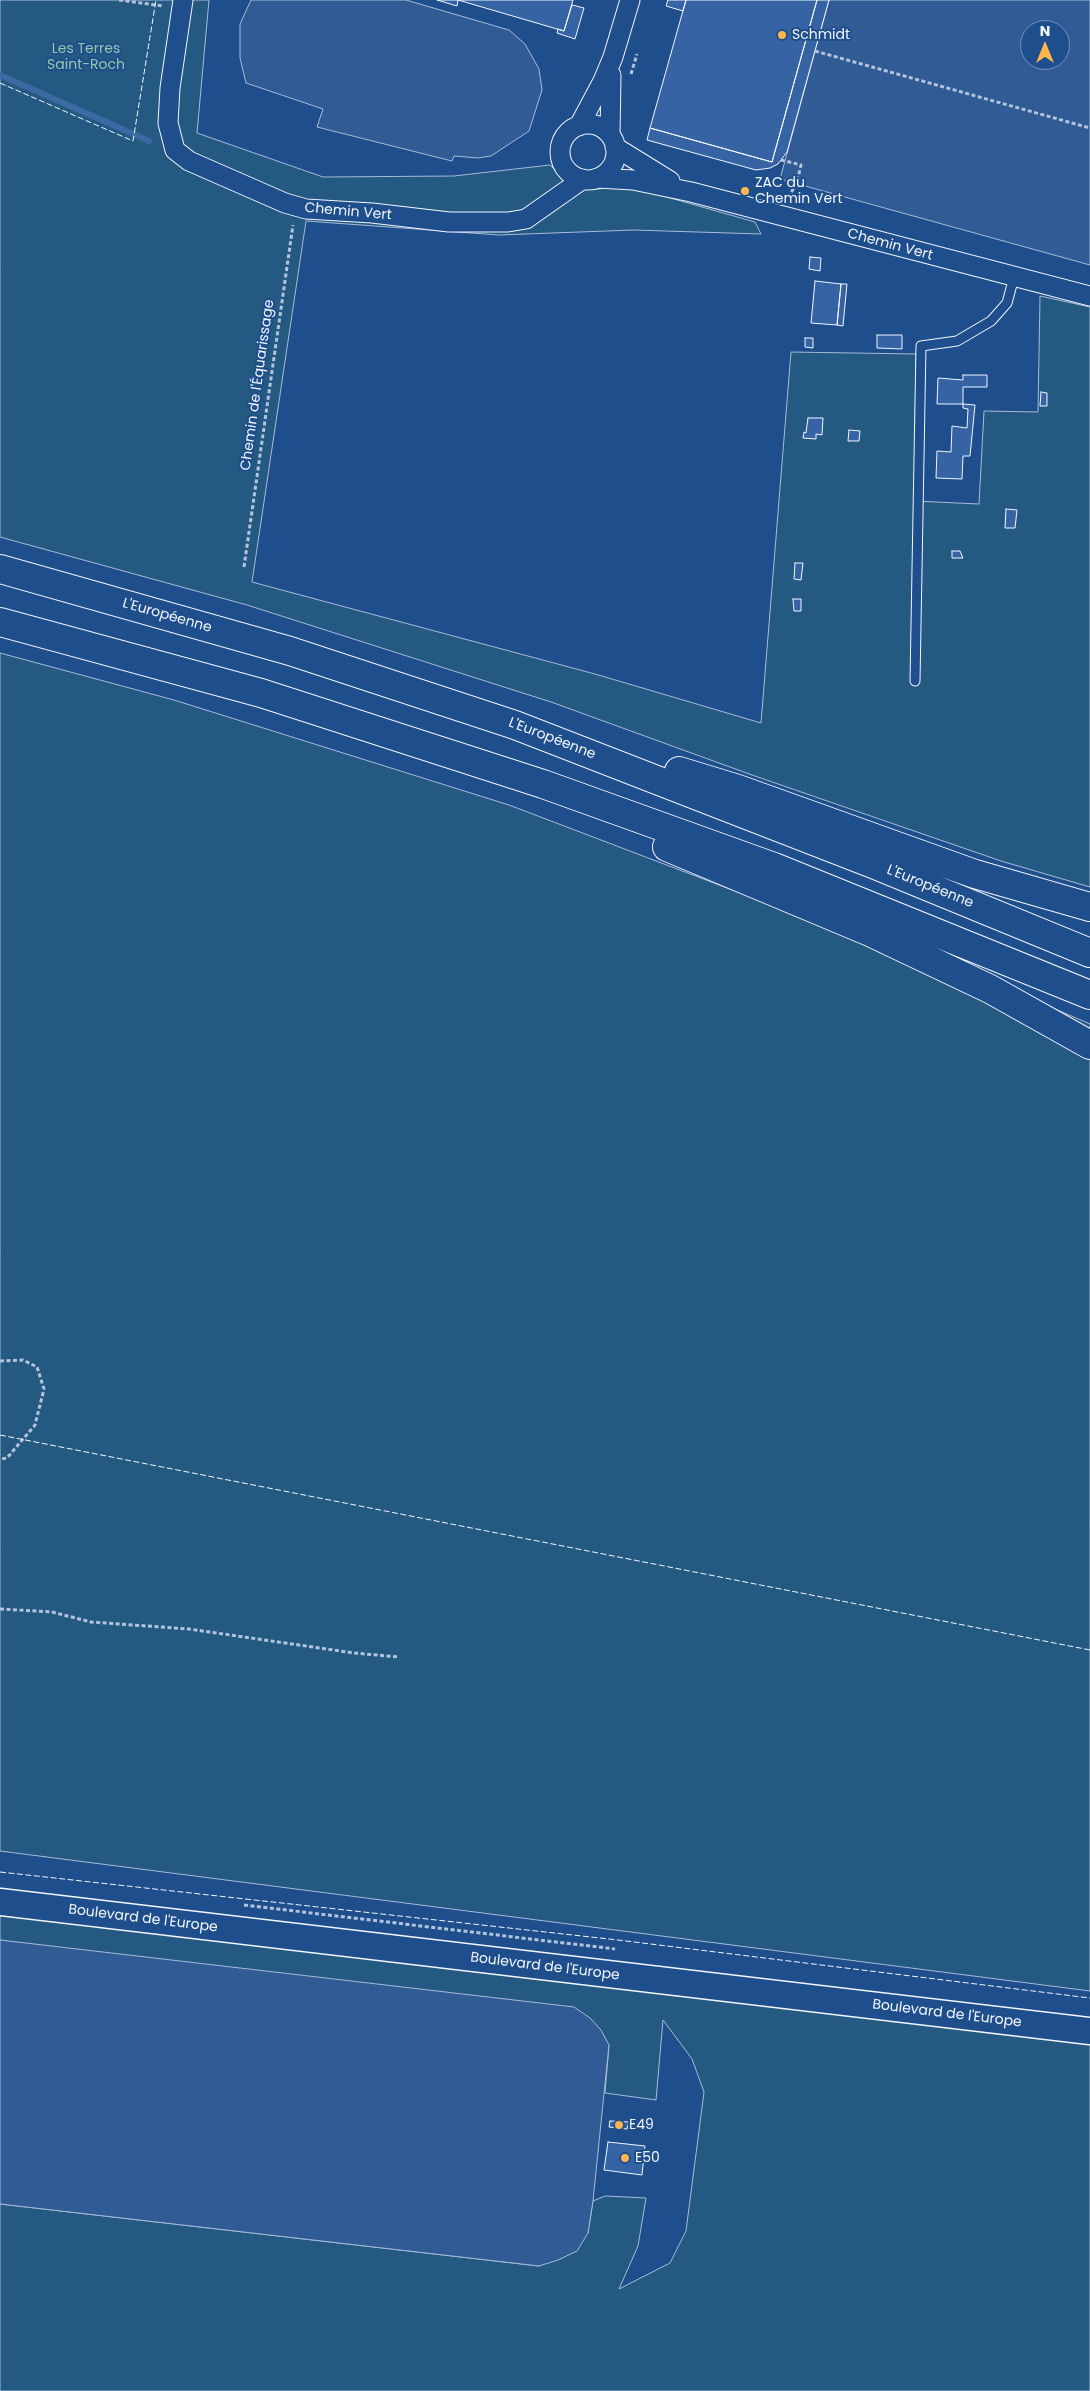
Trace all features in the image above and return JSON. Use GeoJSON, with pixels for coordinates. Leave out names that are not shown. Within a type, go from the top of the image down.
{"type":"FeatureCollection","features":[{"type":"Feature","properties":{"kind":"highway","name":"L'Européenne"},"geometry":{"type":"LineString","coordinates":[[0,569],[282,649],[515,725],[873,864],[1090,953]]}},
{"type":"Feature","properties":{"kind":"highway"},"geometry":{"type":"LineString","coordinates":[[0,622],[228,683],[543,784],[774,867],[1090,995]]}},
{"type":"Feature","properties":{"kind":"highway"},"geometry":{"type":"LineString","coordinates":[[515,725],[718,782],[975,874],[1090,907]]}},
{"type":"Feature","properties":{"kind":"highway"},"geometry":{"type":"LineString","coordinates":[[398,736],[853,924],[990,989],[1090,1045]]}},
{"type":"Feature","properties":{"kind":"main road","name":"Boulevard de l'Europe"},"geometry":{"type":"LineString","coordinates":[[0,1902],[1090,2031]]}},
{"type":"Feature","properties":{"kind":"street"},"geometry":{"type":"LineString","coordinates":[[579,126],[595,99],[613,57],[630,0]]}},
{"type":"Feature","properties":{"kind":"street","name":"Chemin Vert"},"geometry":{"type":"LineString","coordinates":[[182,4],[168,110],[169,134],[175,150],[189,161],[295,207],[317,211],[372,213],[449,222],[508,222],[534,215],[590,179],[633,180],[691,192],[1090,296]]}},
{"type":"Feature","properties":{"kind":"street"},"geometry":{"type":"LineString","coordinates":[[613,57],[609,94],[615,157],[612,166],[606,173],[590,179],[570,173],[560,156],[563,140],[571,130],[579,126],[596,126],[613,141]]}},
{"type":"Feature","properties":{"kind":"street","name":"Chemin Vert"},"geometry":{"type":"LineString","coordinates":[[613,141],[640,164],[691,192]]}},
{"type":"Feature","properties":{"kind":"lane"},"geometry":{"type":"LineString","coordinates":[[916,680],[921,346],[956,341],[991,320],[1007,303],[1014,277]]}},
{"type":"Feature","properties":{"kind":"path"},"geometry":{"type":"LineString","coordinates":[[119,0],[182,4]]}},
{"type":"Feature","properties":{"kind":"path"},"geometry":{"type":"LineString","coordinates":[[629,83],[639,46]]}},
{"type":"Feature","properties":{"kind":"path"},"geometry":{"type":"LineString","coordinates":[[815,50],[1090,128]]}},
{"type":"Feature","properties":{"kind":"path"},"geometry":{"type":"LineString","coordinates":[[781,160],[801,165],[797,182],[788,198]]}},
{"type":"Feature","properties":{"kind":"path"},"geometry":{"type":"LineString","coordinates":[[779,196],[797,200]]}},
{"type":"Feature","properties":{"kind":"path","name":"Chemin de l'Équarissage"},"geometry":{"type":"LineString","coordinates":[[244,567],[295,207]]}},
{"type":"Feature","properties":{"kind":"path"},"geometry":{"type":"LineString","coordinates":[[0,1361],[23,1360],[37,1367],[44,1389],[36,1425],[7,1458],[0,1460]]}},
{"type":"Feature","properties":{"kind":"path"},"geometry":{"type":"LineString","coordinates":[[0,1609],[52,1612],[92,1622],[189,1629],[354,1653],[399,1657]]}},
{"type":"Feature","properties":{"kind":"green space","name":"Les Terres Saint-Roch"},"geometry":{"type":"Polygon","coordinates":[[[0,0],[209,0],[197,133],[323,177],[454,176],[550,165],[574,188],[600,189],[621,184],[755,222],[761,234],[633,230],[499,235],[306,221],[252,582],[595,674],[761,723],[791,352],[916,354],[914,501],[979,504],[984,411],[1038,412],[1040,296],[1090,307],[1090,887],[1001,861],[752,775],[551,702],[247,605],[0,537],[0,0]]]}},
{"type":"Feature","properties":{"kind":"green space"},"geometry":{"type":"Polygon","coordinates":[[[0,653],[174,700],[509,805],[882,947],[1090,1058],[1090,1991],[0,1851],[0,653]]]}},
{"type":"Feature","properties":{"kind":"green space"},"geometry":{"type":"Polygon","coordinates":[[[1032,999],[1090,1024],[1090,1038],[1032,999]]]}},
{"type":"Feature","properties":{"kind":"green space"},"geometry":{"type":"Polygon","coordinates":[[[0,1913],[1090,2043],[1090,2391],[0,2391],[0,2204],[539,2266],[588,2233],[593,2201],[605,2196],[646,2198],[638,2246],[619,2289],[670,2263],[686,2231],[704,2092],[692,2059],[663,2020],[656,2100],[605,2093],[609,2045],[0,1940],[0,1913]]]}},
{"type":"Feature","properties":{"kind":"shaded area"},"geometry":{"type":"Polygon","coordinates":[[[251,0],[406,0],[509,30],[525,44],[539,69],[542,90],[529,131],[491,156],[478,158],[454,156],[452,161],[317,127],[323,109],[246,83],[240,58],[240,24],[251,0]]]}},
{"type":"Feature","properties":{"kind":"shaded area"},"geometry":{"type":"Polygon","coordinates":[[[829,0],[1090,0],[1090,265],[780,179],[829,0]]]}},
{"type":"Feature","properties":{"kind":"shaded area"},"geometry":{"type":"Polygon","coordinates":[[[0,1940],[574,2007],[590,2018],[601,2030],[609,2045],[588,2233],[577,2251],[539,2266],[0,2204],[0,1940]]]}},
{"type":"Feature","properties":{"kind":"building"},"geometry":{"type":"Polygon","coordinates":[[[437,0],[458,0],[457,6],[437,0]]]}},
{"type":"Feature","properties":{"kind":"building"},"geometry":{"type":"Polygon","coordinates":[[[458,0],[573,0],[564,31],[458,0]]]}},
{"type":"Feature","properties":{"kind":"building"},"geometry":{"type":"Polygon","coordinates":[[[668,0],[686,0],[683,11],[666,6],[668,0]]]}},
{"type":"Feature","properties":{"kind":"building"},"geometry":{"type":"Polygon","coordinates":[[[686,0],[817,0],[772,162],[650,128],[686,0]]]}},
{"type":"Feature","properties":{"kind":"building"},"geometry":{"type":"Polygon","coordinates":[[[817,0],[829,0],[787,152],[778,164],[770,168],[756,170],[647,140],[650,128],[772,162],[817,0]]]}},
{"type":"Feature","properties":{"kind":"building"},"geometry":{"type":"Polygon","coordinates":[[[572,5],[584,8],[575,39],[557,33],[558,29],[564,31],[572,5]]]}},
{"type":"Feature","properties":{"kind":"building"},"geometry":{"type":"Polygon","coordinates":[[[810,257],[821,258],[820,271],[809,269],[810,257]]]}},
{"type":"Feature","properties":{"kind":"building"},"geometry":{"type":"Polygon","coordinates":[[[815,281],[841,284],[837,325],[811,323],[815,281]]]}},
{"type":"Feature","properties":{"kind":"building"},"geometry":{"type":"Polygon","coordinates":[[[841,284],[847,284],[843,326],[837,325],[841,284]]]}},
{"type":"Feature","properties":{"kind":"building"},"geometry":{"type":"Polygon","coordinates":[[[877,335],[902,335],[902,349],[877,348],[877,335]]]}},
{"type":"Feature","properties":{"kind":"building"},"geometry":{"type":"Polygon","coordinates":[[[805,338],[813,338],[813,348],[805,347],[805,338]]]}},
{"type":"Feature","properties":{"kind":"building"},"geometry":{"type":"Polygon","coordinates":[[[963,375],[987,375],[987,387],[963,387],[963,404],[937,404],[938,378],[963,380],[963,375]]]}},
{"type":"Feature","properties":{"kind":"building"},"geometry":{"type":"Polygon","coordinates":[[[1041,392],[1047,393],[1047,406],[1040,406],[1041,392]]]}},
{"type":"Feature","properties":{"kind":"building"},"geometry":{"type":"Polygon","coordinates":[[[963,404],[975,405],[970,456],[963,456],[962,479],[936,478],[937,451],[951,452],[952,426],[967,428],[968,409],[963,408],[963,404]]]}},
{"type":"Feature","properties":{"kind":"building"},"geometry":{"type":"Polygon","coordinates":[[[808,418],[823,418],[822,435],[816,434],[816,439],[803,438],[804,432],[806,433],[808,418]]]}},
{"type":"Feature","properties":{"kind":"building"},"geometry":{"type":"Polygon","coordinates":[[[849,430],[860,431],[859,441],[848,441],[849,430]]]}},
{"type":"Feature","properties":{"kind":"building"},"geometry":{"type":"Polygon","coordinates":[[[1006,509],[1017,510],[1015,528],[1005,528],[1006,509]]]}},
{"type":"Feature","properties":{"kind":"building"},"geometry":{"type":"Polygon","coordinates":[[[952,551],[960,551],[963,558],[952,558],[952,551]]]}},
{"type":"Feature","properties":{"kind":"building"},"geometry":{"type":"Polygon","coordinates":[[[795,563],[803,563],[801,580],[794,579],[795,563]]]}},
{"type":"Feature","properties":{"kind":"building"},"geometry":{"type":"Polygon","coordinates":[[[793,599],[801,599],[801,611],[794,611],[793,599]]]}},
{"type":"Feature","properties":{"kind":"building","name":"E49"},"geometry":{"type":"Polygon","coordinates":[[[610,2121],[629,2122],[627,2129],[609,2127],[610,2121]]]}},
{"type":"Feature","properties":{"kind":"building","name":"E50"},"geometry":{"type":"Polygon","coordinates":[[[608,2142],[645,2146],[642,2175],[604,2170],[608,2142]]]}},
{"type":"Feature","properties":{"kind":"waterway"},"geometry":{"type":"LineString","coordinates":[[0,75],[149,141]]}},
{"type":"Feature","properties":{"kind":"fence"},"geometry":{"type":"LineString","coordinates":[[0,83],[133,141],[156,0]]}},
{"type":"Feature","properties":{"kind":"fence"},"geometry":{"type":"LineString","coordinates":[[0,1435],[1090,1650]]}},
{"type":"Feature","properties":{"kind":"fence"},"geometry":{"type":"LineString","coordinates":[[0,1872],[618,1940],[1090,1998]]}},
{"type":"Feature","properties":{"kind":"place","name":"Schmidt"},"geometry":{"type":"Point","coordinates":[782,35]}},
{"type":"Feature","properties":{"kind":"place","name":"ZAC du Chemin Vert"},"geometry":{"type":"Point","coordinates":[745,191]}},
{"type":"Feature","properties":{"kind":"place","name":"E49"},"geometry":{"type":"Point","coordinates":[619,2125]}},
{"type":"Feature","properties":{"kind":"place","name":"E50"},"geometry":{"type":"Point","coordinates":[625,2158]}}]}
